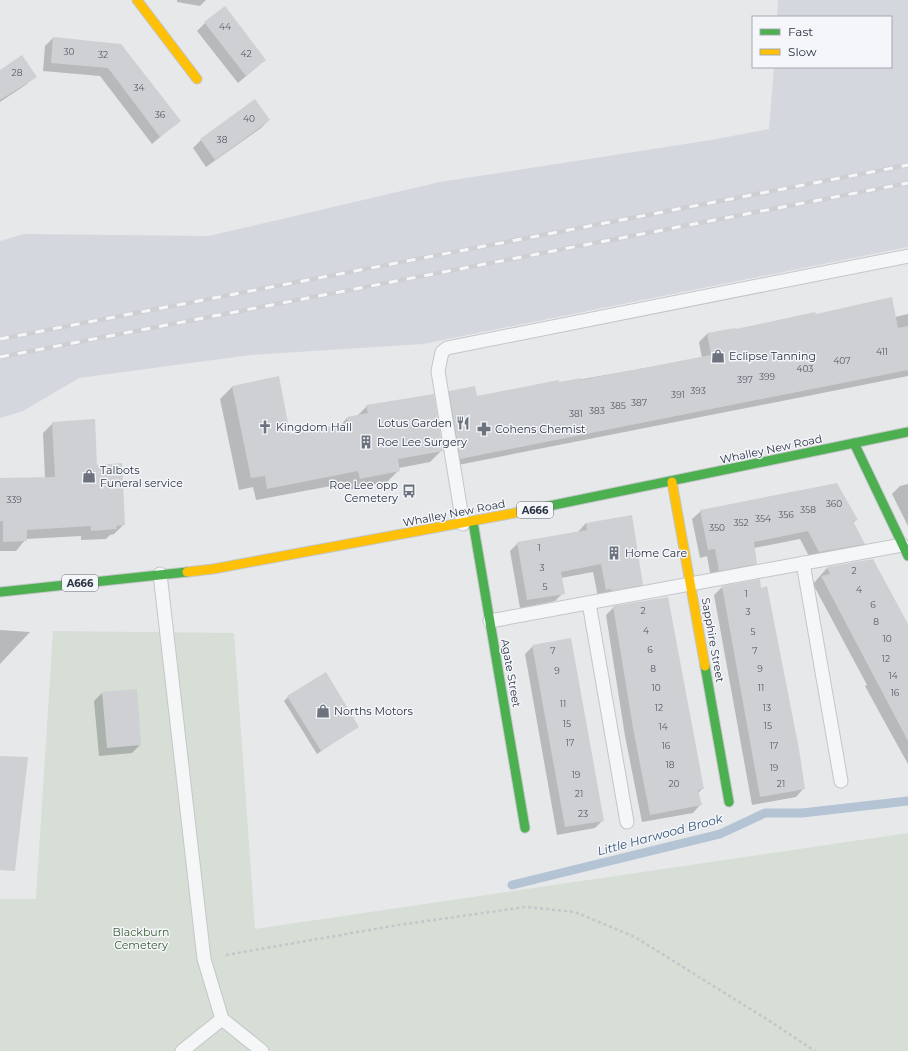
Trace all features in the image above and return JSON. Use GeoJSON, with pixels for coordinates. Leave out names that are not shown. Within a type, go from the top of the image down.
{"type":"FeatureCollection","features":[{"type":"Feature","properties":{"kind":"main road"},"geometry":{"type":"LineString","coordinates":[[137,0],[197,79]]}},
{"type":"Feature","properties":{"kind":"main road","name":"Whalley New Road"},"geometry":{"type":"LineString","coordinates":[[0,592],[213,569],[468,523],[908,432]]}},
{"type":"Feature","properties":{"kind":"main road"},"geometry":{"type":"LineString","coordinates":[[854,443],[905,550]]}},
{"type":"Feature","properties":{"kind":"main road","name":"Sapphire Street"},"geometry":{"type":"LineString","coordinates":[[672,482],[729,802]]}},
{"type":"Feature","properties":{"kind":"main road","name":"Agate Street"},"geometry":{"type":"LineString","coordinates":[[468,523],[490,621],[524,828]]}},
{"type":"Feature","properties":{"kind":"lane"},"geometry":{"type":"LineString","coordinates":[[468,523],[438,372],[442,352],[447,348],[908,256]]}},
{"type":"Feature","properties":{"kind":"lane"},"geometry":{"type":"LineString","coordinates":[[490,621],[803,563],[905,550]]}},
{"type":"Feature","properties":{"kind":"lane"},"geometry":{"type":"LineString","coordinates":[[803,563],[841,781]]}},
{"type":"Feature","properties":{"kind":"lane"},"geometry":{"type":"LineString","coordinates":[[160,574],[204,959],[222,1019],[262,1051]]}},
{"type":"Feature","properties":{"kind":"lane"},"geometry":{"type":"LineString","coordinates":[[589,602],[627,822]]}},
{"type":"Feature","properties":{"kind":"lane"},"geometry":{"type":"LineString","coordinates":[[182,1051],[222,1019]]}},
{"type":"Feature","properties":{"kind":"path"},"geometry":{"type":"LineString","coordinates":[[204,959],[398,925],[526,907],[574,912],[636,937],[762,1016],[814,1051]]}},
{"type":"Feature","properties":{"kind":"shaded area"},"geometry":{"type":"Polygon","coordinates":[[[778,0],[908,0],[908,247],[423,344],[250,355],[79,378],[23,411],[0,418],[0,241],[24,234],[209,236],[440,182],[711,140],[769,129],[774,68],[892,68],[892,16],[777,16],[778,0]]]}},
{"type":"Feature","properties":{"kind":"green space","name":"Blackburn Cemetery"},"geometry":{"type":"Polygon","coordinates":[[[53,631],[234,633],[255,929],[908,833],[908,1051],[0,1051],[0,899],[36,899],[53,631]]]}},
{"type":"Feature","properties":{"kind":"building"},"geometry":{"type":"Polygon","coordinates":[[[225,6],[266,60],[246,76],[204,22],[225,6]]]}},
{"type":"Feature","properties":{"kind":"building"},"geometry":{"type":"Polygon","coordinates":[[[53,37],[121,44],[181,121],[160,137],[108,68],[51,63],[53,37]]]}},
{"type":"Feature","properties":{"kind":"building"},"geometry":{"type":"Polygon","coordinates":[[[22,55],[37,77],[0,100],[0,70],[22,55]]]}},
{"type":"Feature","properties":{"kind":"building"},"geometry":{"type":"Polygon","coordinates":[[[255,99],[270,120],[215,160],[200,139],[255,99]]]}},
{"type":"Feature","properties":{"kind":"building"},"geometry":{"type":"Polygon","coordinates":[[[892,297],[898,328],[908,326],[908,370],[460,459],[449,391],[475,386],[477,396],[559,380],[559,382],[581,378],[581,380],[711,355],[707,333],[736,329],[815,312],[816,314],[892,297]]]}},
{"type":"Feature","properties":{"kind":"building"},"geometry":{"type":"Polygon","coordinates":[[[279,376],[290,434],[348,423],[347,417],[368,413],[366,405],[434,394],[443,451],[398,459],[400,471],[360,479],[358,471],[267,489],[265,476],[251,478],[232,386],[279,376]]]}},
{"type":"Feature","properties":{"kind":"building","name":"Talbots Funeral service"},"geometry":{"type":"Polygon","coordinates":[[[95,419],[97,465],[122,463],[125,525],[116,526],[117,529],[91,531],[91,526],[27,530],[27,541],[3,542],[3,521],[0,521],[0,478],[55,477],[52,422],[95,419]]]}},
{"type":"Feature","properties":{"kind":"building"},"geometry":{"type":"Polygon","coordinates":[[[837,483],[858,520],[853,521],[865,544],[819,552],[808,531],[754,542],[757,564],[719,571],[715,549],[708,550],[700,510],[837,483]]]}},
{"type":"Feature","properties":{"kind":"building"},"geometry":{"type":"Polygon","coordinates":[[[632,515],[643,585],[611,591],[611,589],[606,590],[601,564],[561,572],[565,594],[527,600],[517,542],[587,530],[586,523],[632,515]]]}},
{"type":"Feature","properties":{"kind":"building"},"geometry":{"type":"Polygon","coordinates":[[[873,559],[908,624],[908,741],[821,576],[830,574],[827,567],[873,559]]]}},
{"type":"Feature","properties":{"kind":"building"},"geometry":{"type":"Polygon","coordinates":[[[760,579],[761,588],[767,586],[799,749],[805,789],[760,797],[722,586],[760,579]]]}},
{"type":"Feature","properties":{"kind":"building"},"geometry":{"type":"Polygon","coordinates":[[[668,597],[704,789],[698,790],[702,805],[650,815],[633,728],[613,606],[668,597]]]}},
{"type":"Feature","properties":{"kind":"building"},"geometry":{"type":"Polygon","coordinates":[[[571,638],[604,821],[565,827],[532,645],[571,638]]]}},
{"type":"Feature","properties":{"kind":"building","name":"Norths Motors"},"geometry":{"type":"Polygon","coordinates":[[[326,672],[359,727],[321,751],[287,696],[326,672]]]}},
{"type":"Feature","properties":{"kind":"building"},"geometry":{"type":"Polygon","coordinates":[[[137,689],[141,745],[107,748],[102,692],[137,689]]]}},
{"type":"Feature","properties":{"kind":"building"},"geometry":{"type":"Polygon","coordinates":[[[0,756],[28,757],[15,871],[0,870],[0,756]]]}},
{"type":"Feature","properties":{"kind":"waterway","name":"Little Harwood Brook"},"geometry":{"type":"LineString","coordinates":[[512,885],[720,834],[765,813],[802,813],[908,801]]}},
{"type":"Feature","properties":{"kind":"railway"},"geometry":{"type":"LineString","coordinates":[[0,339],[908,165]]}},
{"type":"Feature","properties":{"kind":"railway"},"geometry":{"type":"LineString","coordinates":[[0,357],[908,183]]}},
{"type":"Feature","properties":{"kind":"traffic: fast"},"geometry":{"type":"LineString","coordinates":[[520,512],[908,432]]}},
{"type":"Feature","properties":{"kind":"traffic: fast"},"geometry":{"type":"LineString","coordinates":[[854,443],[908,556]]}},
{"type":"Feature","properties":{"kind":"traffic: fast"},"geometry":{"type":"LineString","coordinates":[[473,522],[525,828]]}},
{"type":"Feature","properties":{"kind":"traffic: fast"},"geometry":{"type":"LineString","coordinates":[[0,592],[187,572]]}},
{"type":"Feature","properties":{"kind":"traffic: fast"},"geometry":{"type":"LineString","coordinates":[[705,666],[729,802]]}},
{"type":"Feature","properties":{"kind":"traffic: slow"},"geometry":{"type":"LineString","coordinates":[[137,0],[197,79]]}},
{"type":"Feature","properties":{"kind":"traffic: slow"},"geometry":{"type":"LineString","coordinates":[[672,482],[705,666]]}},
{"type":"Feature","properties":{"kind":"traffic: slow"},"geometry":{"type":"LineString","coordinates":[[187,572],[213,569],[520,512]]}},
{"type":"Feature","properties":{"kind":"place","name":"Eclipse Tanning"},"geometry":{"type":"Point","coordinates":[718,356]}},
{"type":"Feature","properties":{"kind":"place","name":"Lotus Garden"},"geometry":{"type":"Point","coordinates":[463,423]}},
{"type":"Feature","properties":{"kind":"place","name":"Kingdom Hall"},"geometry":{"type":"Point","coordinates":[265,427]}},
{"type":"Feature","properties":{"kind":"place","name":"Cohens Chemist"},"geometry":{"type":"Point","coordinates":[484,429]}},
{"type":"Feature","properties":{"kind":"place","name":"Roe Lee Surgery"},"geometry":{"type":"Point","coordinates":[366,442]}},
{"type":"Feature","properties":{"kind":"place","name":"Talbots Funeral service"},"geometry":{"type":"Point","coordinates":[89,476]}},
{"type":"Feature","properties":{"kind":"place","name":"Roe Lee opp Cemetery"},"geometry":{"type":"Point","coordinates":[409,491]}},
{"type":"Feature","properties":{"kind":"place","name":"Home Care"},"geometry":{"type":"Point","coordinates":[614,553]}},
{"type":"Feature","properties":{"kind":"place","name":"Norths Motors"},"geometry":{"type":"Point","coordinates":[323,711]}}]}
